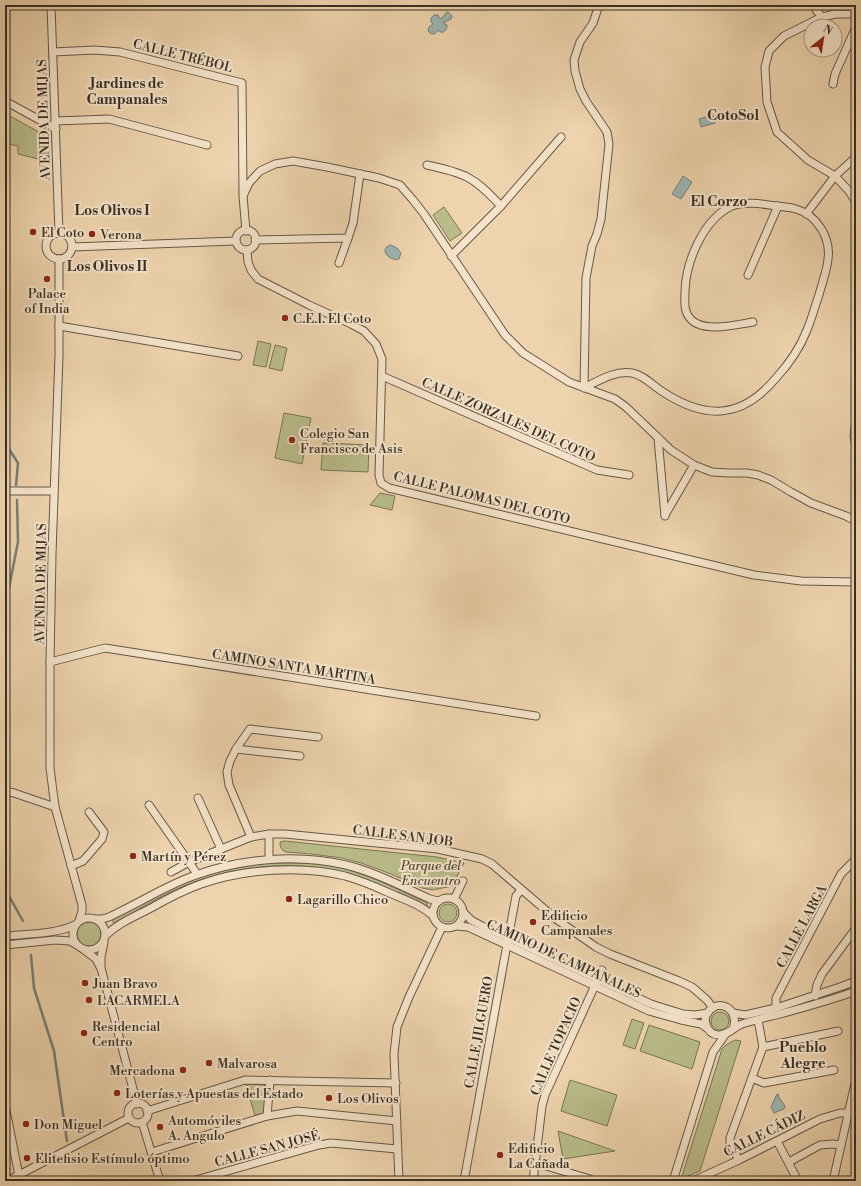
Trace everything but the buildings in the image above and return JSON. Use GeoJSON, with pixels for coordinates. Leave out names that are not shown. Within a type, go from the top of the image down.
{"type":"FeatureCollection","features":[{"type":"Feature","properties":{"kind":"street","name":"AVENIDA DE MIJAS"},"geometry":{"type":"LineString","coordinates":[[51,5],[59,233]]}},
{"type":"Feature","properties":{"kind":"street"},"geometry":{"type":"LineString","coordinates":[[584,388],[586,278],[592,246],[601,219],[609,144],[607,132],[586,101],[580,89],[575,71],[574,60],[580,42],[593,23],[599,5]]}},
{"type":"Feature","properties":{"kind":"street"},"geometry":{"type":"LineString","coordinates":[[814,5],[822,17]]}},
{"type":"Feature","properties":{"kind":"street"},"geometry":{"type":"LineString","coordinates":[[856,14],[835,14],[822,17],[784,36],[769,51],[765,67],[767,102],[777,132],[808,160],[835,176],[856,202]]}},
{"type":"Feature","properties":{"kind":"street"},"geometry":{"type":"LineString","coordinates":[[834,84],[835,74],[856,27]]}},
{"type":"Feature","properties":{"kind":"street","name":"CALLE TRÉBOL"},"geometry":{"type":"LineString","coordinates":[[53,52],[95,50],[120,52],[242,82],[243,196]]}},
{"type":"Feature","properties":{"kind":"street"},"geometry":{"type":"LineString","coordinates":[[5,101],[56,130]]}},
{"type":"Feature","properties":{"kind":"street"},"geometry":{"type":"LineString","coordinates":[[55,121],[109,120],[207,145]]}},
{"type":"Feature","properties":{"kind":"street"},"geometry":{"type":"LineString","coordinates":[[451,256],[501,206],[561,137]]}},
{"type":"Feature","properties":{"kind":"street"},"geometry":{"type":"LineString","coordinates":[[806,214],[835,176],[856,157]]}},
{"type":"Feature","properties":{"kind":"street"},"geometry":{"type":"LineString","coordinates":[[246,231],[243,196],[249,183],[260,171],[275,164],[294,161],[380,178],[400,185],[414,200],[424,214],[505,336],[523,353],[569,382],[615,399],[626,407],[671,450],[694,465],[712,472],[729,474],[747,473],[758,475],[771,480],[812,503],[856,521]]}},
{"type":"Feature","properties":{"kind":"street"},"geometry":{"type":"LineString","coordinates":[[427,165],[452,171],[468,177],[482,187],[501,206]]}},
{"type":"Feature","properties":{"kind":"street"},"geometry":{"type":"LineString","coordinates":[[339,263],[353,223],[360,174]]}},
{"type":"Feature","properties":{"kind":"street"},"geometry":{"type":"LineString","coordinates":[[584,388],[608,376],[623,372],[640,376],[665,393],[690,406],[702,410],[716,412],[728,411],[743,406],[757,397],[775,380],[799,348],[807,330],[829,257],[828,243],[824,232],[815,221],[797,209],[744,203],[732,206],[710,225],[702,236],[688,266],[685,309],[693,322],[701,326],[709,327],[753,322]]}},
{"type":"Feature","properties":{"kind":"street"},"geometry":{"type":"LineString","coordinates":[[748,275],[778,206]]}},
{"type":"Feature","properties":{"kind":"street"},"geometry":{"type":"LineString","coordinates":[[246,231],[254,235],[255,240],[252,248],[247,250],[241,249],[236,241],[240,233],[246,231]]}},
{"type":"Feature","properties":{"kind":"street"},"geometry":{"type":"LineString","coordinates":[[59,233],[68,237],[72,247],[70,254],[59,259],[50,256],[47,252],[46,243],[50,236],[59,233]]}},
{"type":"Feature","properties":{"kind":"street"},"geometry":{"type":"LineString","coordinates":[[255,240],[348,238]]}},
{"type":"Feature","properties":{"kind":"street"},"geometry":{"type":"LineString","coordinates":[[72,247],[236,241]]}},
{"type":"Feature","properties":{"kind":"street","name":"CALLE PALOMAS DEL COTO"},"geometry":{"type":"LineString","coordinates":[[247,250],[248,262],[251,270],[258,279],[308,305],[364,331],[376,344],[382,359],[379,475],[381,483],[390,488],[754,575],[801,581],[856,582]]}},
{"type":"Feature","properties":{"kind":"street","name":"AVENIDA DE MIJAS"},"geometry":{"type":"LineString","coordinates":[[59,259],[59,326],[50,662],[50,768],[55,807],[82,906],[82,912],[77,923]]}},
{"type":"Feature","properties":{"kind":"street"},"geometry":{"type":"LineString","coordinates":[[59,326],[238,356]]}},
{"type":"Feature","properties":{"kind":"street","name":"CALLE ZORZALES DEL COTO"},"geometry":{"type":"LineString","coordinates":[[382,376],[597,470],[629,475]]}},
{"type":"Feature","properties":{"kind":"street"},"geometry":{"type":"LineString","coordinates":[[856,421],[854,437],[856,446]]}},
{"type":"Feature","properties":{"kind":"street"},"geometry":{"type":"LineString","coordinates":[[658,438],[665,516],[694,465]]}},
{"type":"Feature","properties":{"kind":"street"},"geometry":{"type":"LineString","coordinates":[[5,491],[54,492]]}},
{"type":"Feature","properties":{"kind":"street","name":"CAMINO SANTA MARTINA"},"geometry":{"type":"LineString","coordinates":[[50,662],[105,648],[536,716]]}},
{"type":"Feature","properties":{"kind":"street"},"geometry":{"type":"LineString","coordinates":[[250,837],[229,784],[227,772],[230,761],[241,740],[250,730],[318,737]]}},
{"type":"Feature","properties":{"kind":"street"},"geometry":{"type":"LineString","coordinates":[[236,749],[300,756]]}},
{"type":"Feature","properties":{"kind":"street"},"geometry":{"type":"LineString","coordinates":[[5,791],[55,807]]}},
{"type":"Feature","properties":{"kind":"street"},"geometry":{"type":"LineString","coordinates":[[198,798],[221,849]]}},
{"type":"Feature","properties":{"kind":"street"},"geometry":{"type":"LineString","coordinates":[[149,805],[190,862],[196,874]]}},
{"type":"Feature","properties":{"kind":"street"},"geometry":{"type":"LineString","coordinates":[[71,866],[83,861],[102,839],[104,832],[89,812]]}},
{"type":"Feature","properties":{"kind":"street"},"geometry":{"type":"LineString","coordinates":[[269,834],[269,859]]}},
{"type":"Feature","properties":{"kind":"street","name":"CALLE SAN JOB"},"geometry":{"type":"LineString","coordinates":[[171,872],[190,862],[250,837],[269,834],[285,834],[438,849],[482,859],[492,864],[556,919],[596,947],[692,987],[707,1000],[710,1010]]}},
{"type":"Feature","properties":{"kind":"street"},"geometry":{"type":"LineString","coordinates":[[5,936],[55,931],[69,928],[77,923],[87,918],[102,919],[109,917],[196,874],[231,865],[269,859],[312,860],[346,866],[378,876],[430,899],[438,900],[446,897],[454,899],[461,905],[463,912],[463,918],[457,926],[449,928],[442,927],[436,923],[425,909],[375,886],[344,876],[310,871],[269,870],[233,875],[201,884],[164,901],[111,930],[97,948],[92,950],[80,947],[73,936],[73,931],[77,923]]}},
{"type":"Feature","properties":{"kind":"street","name":"CALLE LARGA"},"geometry":{"type":"LineString","coordinates":[[776,1008],[776,998],[841,874],[856,859]]}},
{"type":"Feature","properties":{"kind":"street"},"geometry":{"type":"LineString","coordinates":[[454,899],[463,881]]}},
{"type":"Feature","properties":{"kind":"street","name":"CALLE JILGUERO"},"geometry":{"type":"LineString","coordinates":[[464,1181],[516,896],[521,890]]}},
{"type":"Feature","properties":{"kind":"street"},"geometry":{"type":"LineString","coordinates":[[432,916],[433,908],[438,900]]}},
{"type":"Feature","properties":{"kind":"street","name":"AVENIDA DE MIJAS"},"geometry":{"type":"LineString","coordinates":[[82,906],[95,918]]}},
{"type":"Feature","properties":{"kind":"street","name":"CAMINO DE CAMPANALES"},"geometry":{"type":"LineString","coordinates":[[463,912],[471,920],[508,941],[596,983],[648,1011],[701,1024],[707,1028]]}},
{"type":"Feature","properties":{"kind":"street"},"geometry":{"type":"LineString","coordinates":[[95,918],[104,926],[105,931],[101,968]]}},
{"type":"Feature","properties":{"kind":"street","name":"CAMINO DE CAMPANALES"},"geometry":{"type":"LineString","coordinates":[[457,926],[468,927],[508,941]]}},
{"type":"Feature","properties":{"kind":"street"},"geometry":{"type":"LineString","coordinates":[[399,1181],[394,1054],[397,1027],[409,997],[442,927]]}},
{"type":"Feature","properties":{"kind":"street"},"geometry":{"type":"LineString","coordinates":[[815,996],[817,985],[822,974],[856,928]]}},
{"type":"Feature","properties":{"kind":"street"},"geometry":{"type":"LineString","coordinates":[[5,945],[55,940],[70,941],[96,959],[101,968],[137,1104]]}},
{"type":"Feature","properties":{"kind":"street","name":"CALLE TOPACIO"},"geometry":{"type":"LineString","coordinates":[[533,1181],[542,1106],[545,1095],[602,970]]}},
{"type":"Feature","properties":{"kind":"street"},"geometry":{"type":"LineString","coordinates":[[733,1013],[745,1015],[776,1008],[856,981]]}},
{"type":"Feature","properties":{"kind":"street","name":"CAMINO DE CAMPANALES"},"geometry":{"type":"LineString","coordinates":[[596,983],[651,1004],[683,1014],[695,1015],[710,1010]]}},
{"type":"Feature","properties":{"kind":"street"},"geometry":{"type":"LineString","coordinates":[[713,1052],[725,1035],[740,1024],[817,1004],[856,991]]}},
{"type":"Feature","properties":{"kind":"street"},"geometry":{"type":"LineString","coordinates":[[725,1035],[713,1034],[707,1028],[706,1018],[710,1010],[719,1006],[729,1009],[735,1017],[733,1029]]}},
{"type":"Feature","properties":{"kind":"street"},"geometry":{"type":"LineString","coordinates":[[739,1160],[730,1144],[730,1138],[763,1047],[758,1020]]}},
{"type":"Feature","properties":{"kind":"street"},"geometry":{"type":"LineString","coordinates":[[763,1047],[838,1031]]}},
{"type":"Feature","properties":{"kind":"street"},"geometry":{"type":"LineString","coordinates":[[673,1181],[713,1052],[713,1034]]}},
{"type":"Feature","properties":{"kind":"street"},"geometry":{"type":"LineString","coordinates":[[752,1078],[764,1083],[834,1070]]}},
{"type":"Feature","properties":{"kind":"street"},"geometry":{"type":"LineString","coordinates":[[833,1181],[848,1113],[853,1103],[856,1078]]}},
{"type":"Feature","properties":{"kind":"street"},"geometry":{"type":"LineString","coordinates":[[147,1111],[245,1080],[396,1083]]}},
{"type":"Feature","properties":{"kind":"street"},"geometry":{"type":"LineString","coordinates":[[267,1116],[270,1080]]}},
{"type":"Feature","properties":{"kind":"street"},"geometry":{"type":"LineString","coordinates":[[137,1104],[145,1106],[147,1111],[146,1119],[138,1123],[132,1122],[128,1115],[129,1109],[132,1105],[137,1104]]}},
{"type":"Feature","properties":{"kind":"street"},"geometry":{"type":"LineString","coordinates":[[5,1105],[19,1178]]}},
{"type":"Feature","properties":{"kind":"street"},"geometry":{"type":"LineString","coordinates":[[152,1152],[267,1116],[297,1111],[397,1121]]}},
{"type":"Feature","properties":{"kind":"street","name":"CALLE CÁDIZ"},"geometry":{"type":"LineString","coordinates":[[693,1181],[739,1160],[820,1119],[840,1113],[848,1113]]}},
{"type":"Feature","properties":{"kind":"street"},"geometry":{"type":"LineString","coordinates":[[7,1181],[19,1178],[129,1118]]}},
{"type":"Feature","properties":{"kind":"street"},"geometry":{"type":"LineString","coordinates":[[142,1122],[160,1181]]}},
{"type":"Feature","properties":{"kind":"street"},"geometry":{"type":"LineString","coordinates":[[777,1141],[798,1181]]}},
{"type":"Feature","properties":{"kind":"street","name":"CALLE SAN JOSÉ"},"geometry":{"type":"LineString","coordinates":[[192,1181],[319,1144],[331,1143],[398,1149]]}},
{"type":"Feature","properties":{"kind":"street"},"geometry":{"type":"LineString","coordinates":[[789,1162],[820,1145],[840,1145]]}},
{"type":"Feature","properties":{"kind":"street"},"geometry":{"type":"LineString","coordinates":[[536,1163],[590,1179]]}},
{"type":"Feature","properties":{"kind":"green space"},"geometry":{"type":"Polygon","coordinates":[[[10,116],[44,135],[46,139],[46,161],[18,154],[18,146],[8,144],[10,116]]]}},
{"type":"Feature","properties":{"kind":"green space"},"geometry":{"type":"Polygon","coordinates":[[[444,207],[462,233],[450,241],[433,215],[444,207]]]}},
{"type":"Feature","properties":{"kind":"green space"},"geometry":{"type":"Polygon","coordinates":[[[258,341],[271,344],[266,367],[253,365],[258,341]]]}},
{"type":"Feature","properties":{"kind":"green space"},"geometry":{"type":"Polygon","coordinates":[[[275,345],[287,348],[282,371],[269,368],[275,345]]]}},
{"type":"Feature","properties":{"kind":"green space"},"geometry":{"type":"Polygon","coordinates":[[[284,413],[311,418],[302,464],[275,458],[284,413]]]}},
{"type":"Feature","properties":{"kind":"green space"},"geometry":{"type":"Polygon","coordinates":[[[323,443],[369,445],[368,472],[321,470],[323,443]]]}},
{"type":"Feature","properties":{"kind":"green space"},"geometry":{"type":"Polygon","coordinates":[[[380,493],[395,496],[392,510],[370,505],[380,493]]]}},
{"type":"Feature","properties":{"kind":"green space","name":"Parque del Encuentro"},"geometry":{"type":"Polygon","coordinates":[[[285,841],[437,857],[464,863],[452,886],[433,890],[422,888],[391,874],[342,858],[286,852],[282,849],[280,844],[280,842],[285,841]]]}},
{"type":"Feature","properties":{"kind":"green space"},"geometry":{"type":"Polygon","coordinates":[[[269,863],[318,864],[346,869],[377,880],[428,903],[427,906],[377,884],[345,873],[305,866],[263,867],[243,869],[203,879],[166,894],[114,923],[112,920],[165,891],[194,879],[225,870],[269,863]]]}},
{"type":"Feature","properties":{"kind":"green space"},"geometry":{"type":"Polygon","coordinates":[[[448,904],[454,907],[457,913],[454,919],[448,922],[442,919],[439,913],[442,907],[448,904]]]}},
{"type":"Feature","properties":{"kind":"green space"},"geometry":{"type":"Polygon","coordinates":[[[89,922],[94,923],[100,929],[100,939],[94,945],[89,946],[84,945],[78,939],[77,934],[78,929],[84,923],[89,922]]]}},
{"type":"Feature","properties":{"kind":"green space"},"geometry":{"type":"Polygon","coordinates":[[[856,984],[856,987],[817,1001],[748,1019],[748,1017],[856,984]]]}},
{"type":"Feature","properties":{"kind":"green space"},"geometry":{"type":"Polygon","coordinates":[[[716,1012],[724,1012],[729,1017],[727,1028],[724,1030],[716,1030],[711,1025],[711,1017],[716,1012]]]}},
{"type":"Feature","properties":{"kind":"green space"},"geometry":{"type":"Polygon","coordinates":[[[632,1019],[644,1023],[635,1049],[623,1045],[632,1019]]]}},
{"type":"Feature","properties":{"kind":"green space"},"geometry":{"type":"Polygon","coordinates":[[[649,1025],[700,1042],[692,1069],[640,1051],[649,1025]]]}},
{"type":"Feature","properties":{"kind":"green space"},"geometry":{"type":"Polygon","coordinates":[[[735,1040],[741,1041],[700,1171],[681,1179],[722,1049],[735,1040]]]}},
{"type":"Feature","properties":{"kind":"green space"},"geometry":{"type":"Polygon","coordinates":[[[570,1080],[617,1095],[607,1126],[561,1111],[570,1080]]]}},
{"type":"Feature","properties":{"kind":"green space"},"geometry":{"type":"Polygon","coordinates":[[[246,1085],[265,1085],[265,1113],[255,1116],[246,1085]]]}},
{"type":"Feature","properties":{"kind":"green space"},"geometry":{"type":"Polygon","coordinates":[[[558,1131],[615,1151],[563,1159],[558,1131]]]}},
{"type":"Feature","properties":{"kind":"water"},"geometry":{"type":"Polygon","coordinates":[[[448,12],[452,16],[451,19],[443,23],[447,25],[445,31],[441,32],[438,30],[435,34],[431,34],[428,31],[429,27],[433,24],[431,22],[431,18],[434,15],[438,15],[440,19],[448,12]]]}},
{"type":"Feature","properties":{"kind":"water"},"geometry":{"type":"Polygon","coordinates":[[[713,115],[715,123],[701,127],[699,119],[713,115]]]}},
{"type":"Feature","properties":{"kind":"water"},"geometry":{"type":"Polygon","coordinates":[[[683,176],[692,182],[681,199],[672,194],[683,176]]]}},
{"type":"Feature","properties":{"kind":"water"},"geometry":{"type":"Polygon","coordinates":[[[391,245],[397,248],[401,253],[399,259],[389,257],[386,254],[385,249],[391,245]]]}},
{"type":"Feature","properties":{"kind":"water"},"geometry":{"type":"Polygon","coordinates":[[[777,1094],[785,1106],[784,1109],[774,1113],[771,1107],[777,1094]]]}},
{"type":"Feature","properties":{"kind":"waterway"},"geometry":{"type":"LineString","coordinates":[[5,443],[18,463],[16,485]]}},
{"type":"Feature","properties":{"kind":"waterway"},"geometry":{"type":"LineString","coordinates":[[5,608],[18,542],[17,500]]}},
{"type":"Feature","properties":{"kind":"waterway"},"geometry":{"type":"LineString","coordinates":[[5,889],[23,921]]}},
{"type":"Feature","properties":{"kind":"waterway"},"geometry":{"type":"LineString","coordinates":[[31,955],[34,988],[54,1051],[67,1141]]}},
{"type":"Feature","properties":{"kind":"place","name":"El Coto"},"geometry":{"type":"Point","coordinates":[33,232]}},
{"type":"Feature","properties":{"kind":"place","name":"Verona"},"geometry":{"type":"Point","coordinates":[92,234]}},
{"type":"Feature","properties":{"kind":"place","name":"Palace of India"},"geometry":{"type":"Point","coordinates":[47,279]}},
{"type":"Feature","properties":{"kind":"place","name":"C.E.I. El Coto"},"geometry":{"type":"Point","coordinates":[285,318]}},
{"type":"Feature","properties":{"kind":"place","name":"Colegio San Francisco de Asis"},"geometry":{"type":"Point","coordinates":[292,440]}},
{"type":"Feature","properties":{"kind":"place","name":"Martín y Pérez"},"geometry":{"type":"Point","coordinates":[133,856]}},
{"type":"Feature","properties":{"kind":"place","name":"Lagarillo Chico"},"geometry":{"type":"Point","coordinates":[289,899]}},
{"type":"Feature","properties":{"kind":"place","name":"Edificio Campanales"},"geometry":{"type":"Point","coordinates":[533,922]}},
{"type":"Feature","properties":{"kind":"place","name":"Juan Bravo"},"geometry":{"type":"Point","coordinates":[85,983]}},
{"type":"Feature","properties":{"kind":"place","name":"LACARMELA"},"geometry":{"type":"Point","coordinates":[89,1000]}},
{"type":"Feature","properties":{"kind":"place","name":"Residencial Centro"},"geometry":{"type":"Point","coordinates":[84,1033]}},
{"type":"Feature","properties":{"kind":"place","name":"Malvarosa"},"geometry":{"type":"Point","coordinates":[209,1063]}},
{"type":"Feature","properties":{"kind":"place","name":"Mercadona"},"geometry":{"type":"Point","coordinates":[183,1070]}},
{"type":"Feature","properties":{"kind":"place","name":"Loterías y Apuestas del Estado"},"geometry":{"type":"Point","coordinates":[117,1093]}},
{"type":"Feature","properties":{"kind":"place","name":"Los Olivos"},"geometry":{"type":"Point","coordinates":[329,1098]}},
{"type":"Feature","properties":{"kind":"place","name":"Don Miguel"},"geometry":{"type":"Point","coordinates":[26,1124]}},
{"type":"Feature","properties":{"kind":"place","name":"Automóviles A. Angulo"},"geometry":{"type":"Point","coordinates":[160,1127]}},
{"type":"Feature","properties":{"kind":"place","name":"Edificio La Cañada"},"geometry":{"type":"Point","coordinates":[500,1155]}},
{"type":"Feature","properties":{"kind":"place","name":"Elitefisio Estímulo óptimo"},"geometry":{"type":"Point","coordinates":[27,1158]}},
{"type":"Feature","properties":{"kind":"district","name":"Jardines de Campanales"},"geometry":{"type":"Point","coordinates":[127,92]}},
{"type":"Feature","properties":{"kind":"district","name":"CotoSol"},"geometry":{"type":"Point","coordinates":[733,115]}},
{"type":"Feature","properties":{"kind":"district","name":"El Corzo"},"geometry":{"type":"Point","coordinates":[719,201]}},
{"type":"Feature","properties":{"kind":"district","name":"Los Olivos I"},"geometry":{"type":"Point","coordinates":[112,210]}},
{"type":"Feature","properties":{"kind":"district","name":"Los Olivos II"},"geometry":{"type":"Point","coordinates":[107,266]}},
{"type":"Feature","properties":{"kind":"district","name":"Pueblo Alegre"},"geometry":{"type":"Point","coordinates":[803,1056]}}]}
